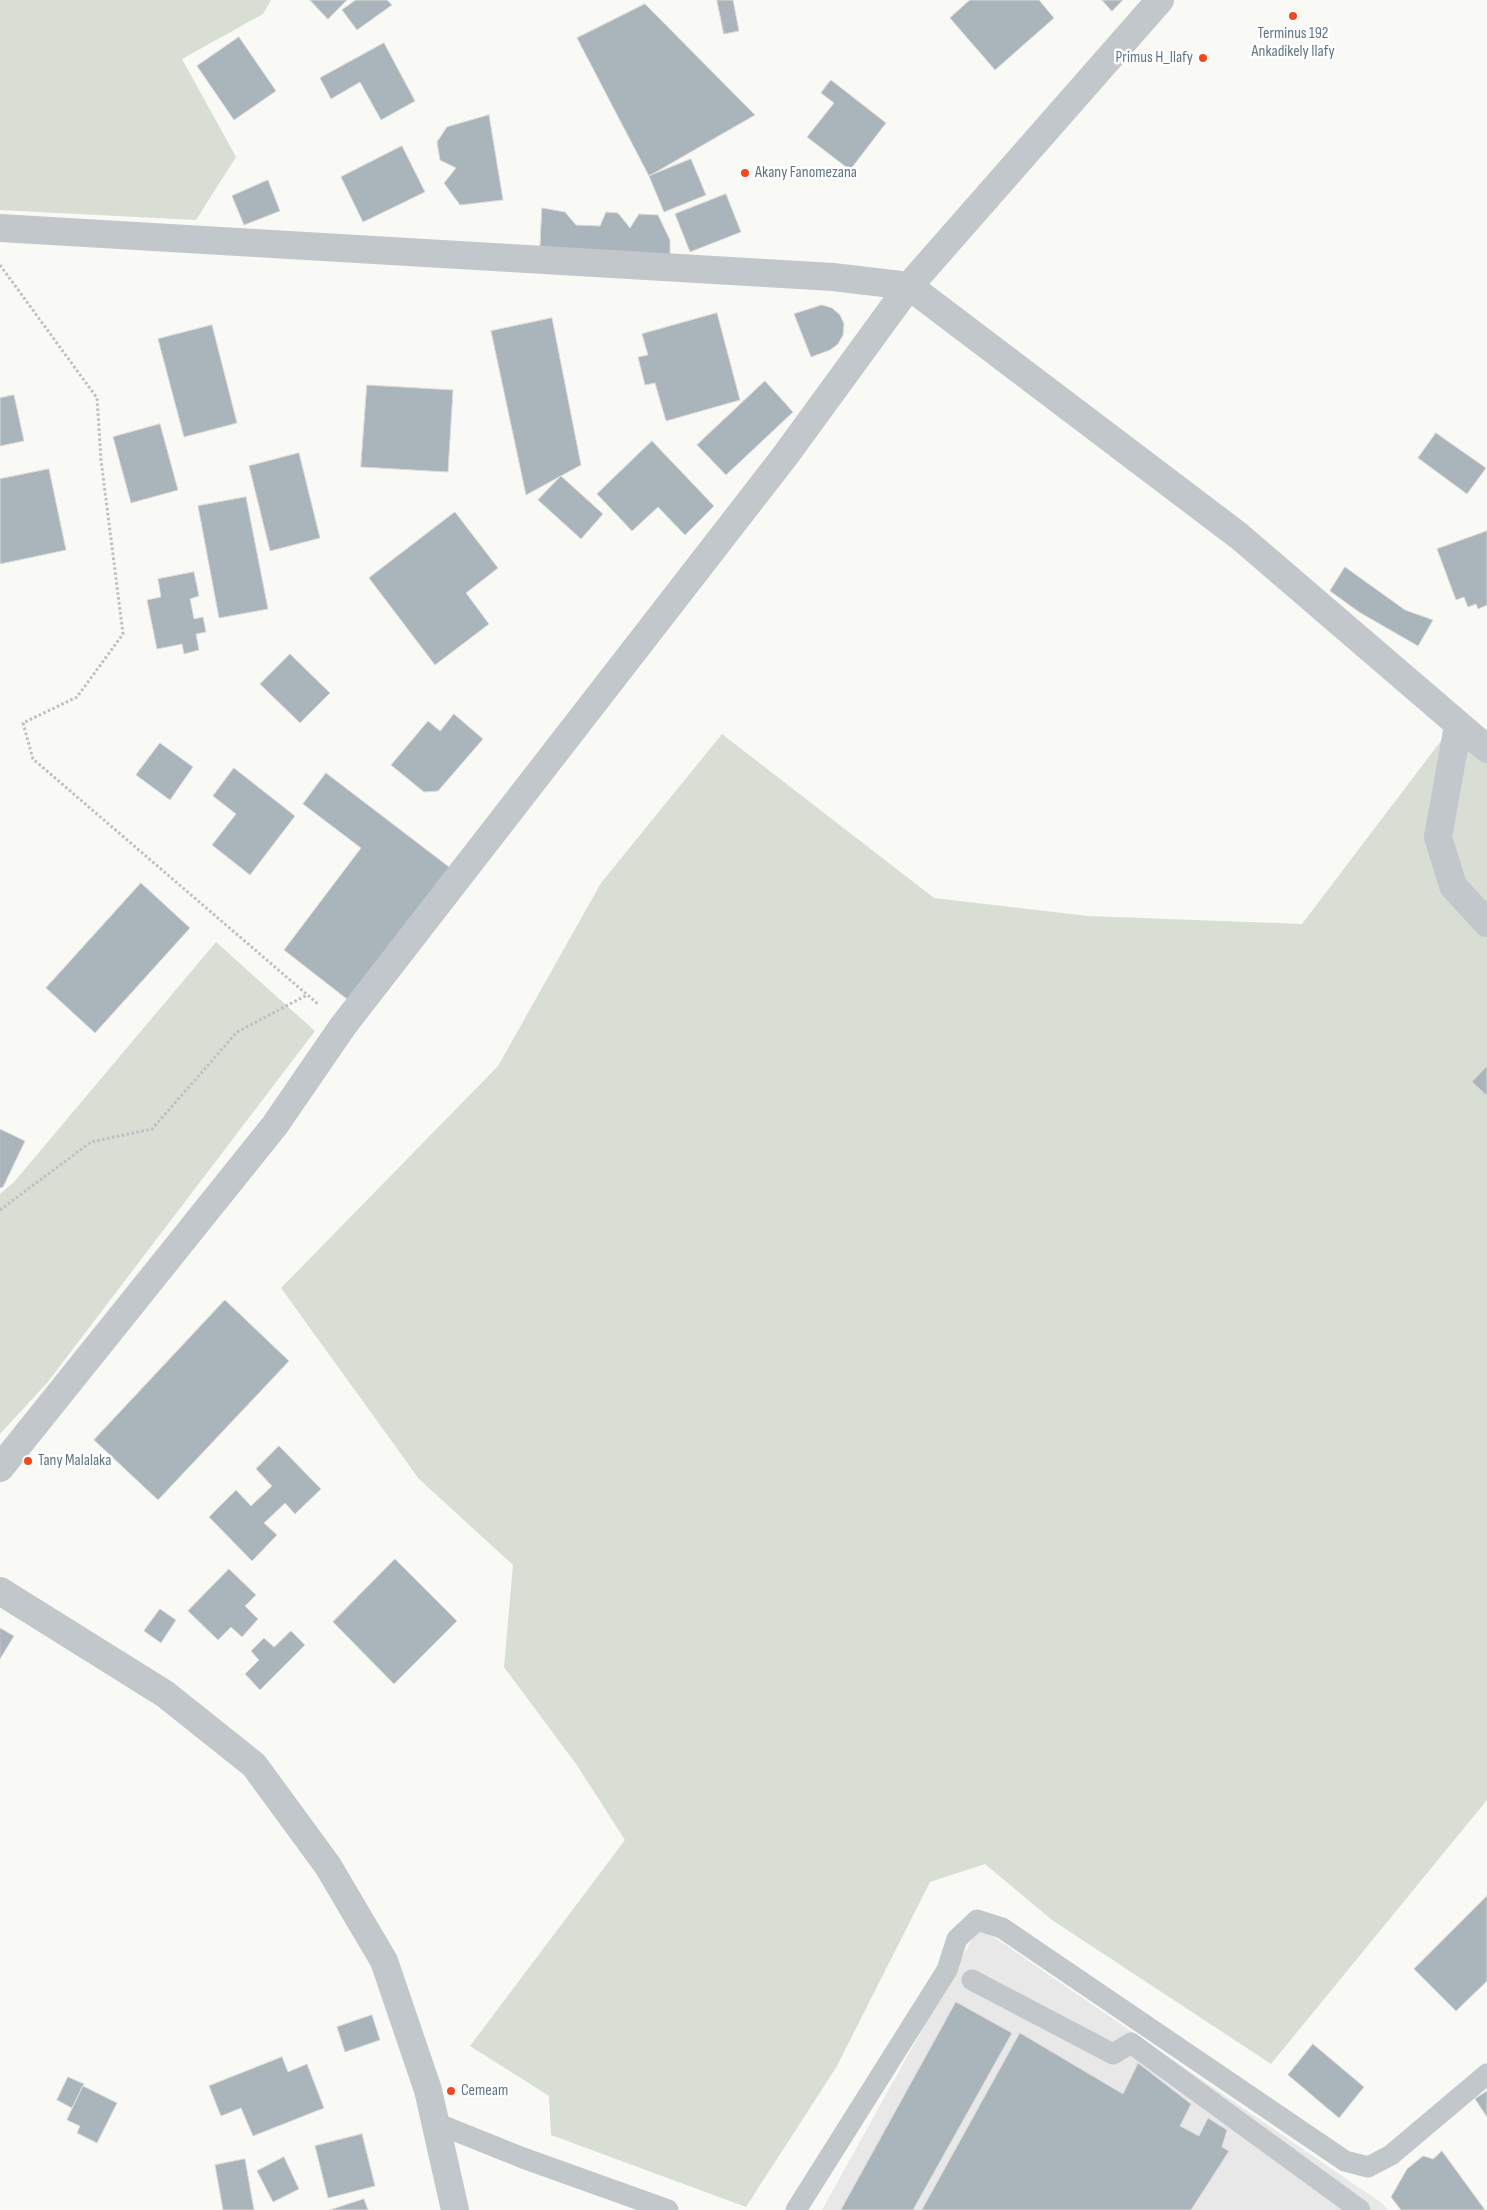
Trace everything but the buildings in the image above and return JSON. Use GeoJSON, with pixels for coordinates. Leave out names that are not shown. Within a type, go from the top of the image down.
{"type":"FeatureCollection","features":[{"type":"Feature","properties":{"kind":"street"},"geometry":{"type":"LineString","coordinates":[[0,1468],[275,1125],[343,1026],[785,456],[909,286],[1160,0]]}},
{"type":"Feature","properties":{"kind":"street"},"geometry":{"type":"LineString","coordinates":[[0,228],[833,277],[909,286],[1239,536],[1487,749]]}},
{"type":"Feature","properties":{"kind":"street"},"geometry":{"type":"LineString","coordinates":[[1458,726],[1438,837],[1453,886],[1487,923]]}},
{"type":"Feature","properties":{"kind":"street"},"geometry":{"type":"LineString","coordinates":[[0,1591],[165,1694],[254,1765],[328,1866],[384,1961],[428,2090],[455,2210]]}},
{"type":"Feature","properties":{"kind":"lane"},"geometry":{"type":"LineString","coordinates":[[796,2210],[946,1970],[957,1939],[977,1920],[1002,1928],[1345,2161],[1368,2167],[1391,2155],[1487,2074]]}},
{"type":"Feature","properties":{"kind":"lane"},"geometry":{"type":"LineString","coordinates":[[972,1980],[1113,2054],[1131,2043],[1360,2210]]}},
{"type":"Feature","properties":{"kind":"lane"},"geometry":{"type":"LineString","coordinates":[[436,2123],[523,2158],[668,2210]]}},
{"type":"Feature","properties":{"kind":"path"},"geometry":{"type":"LineString","coordinates":[[0,265],[97,398],[101,460],[123,634],[77,697],[23,723],[33,759],[343,1026]]}},
{"type":"Feature","properties":{"kind":"path"},"geometry":{"type":"LineString","coordinates":[[0,1210],[91,1142],[152,1128],[237,1032],[307,995]]}},
{"type":"Feature","properties":{"kind":"shaded area"},"geometry":{"type":"Polygon","coordinates":[[[0,0],[271,0],[263,14],[182,59],[236,157],[196,220],[0,210],[0,0]]]}},
{"type":"Feature","properties":{"kind":"shaded area"},"geometry":{"type":"Polygon","coordinates":[[[1453,725],[1487,752],[1487,1800],[1271,2064],[1052,1920],[985,1864],[930,1882],[837,2066],[746,2207],[551,2135],[549,2096],[470,2046],[625,1840],[576,1764],[504,1667],[513,1565],[419,1479],[281,1288],[498,1066],[601,883],[722,734],[934,898],[1088,916],[1302,924],[1453,725]]]}},
{"type":"Feature","properties":{"kind":"shaded area"},"geometry":{"type":"Polygon","coordinates":[[[216,942],[315,1031],[47,1383],[0,1434],[0,1194],[14,1182],[216,942]]]}},
{"type":"Feature","properties":{"kind":"shaded area"},"geometry":{"type":"Polygon","coordinates":[[[979,1927],[1383,2204],[1388,2210],[822,2210],[979,1927]]]}},
{"type":"Feature","properties":{"kind":"place","name":"Terminus 192 Ankadikely Ilafy"},"geometry":{"type":"Point","coordinates":[1293,16]}},
{"type":"Feature","properties":{"kind":"place","name":"Primus H_Ilafy"},"geometry":{"type":"Point","coordinates":[1203,58]}},
{"type":"Feature","properties":{"kind":"place","name":"Akany Fanomezana"},"geometry":{"type":"Point","coordinates":[745,173]}},
{"type":"Feature","properties":{"kind":"place","name":"Tany Malalaka"},"geometry":{"type":"Point","coordinates":[28,1461]}},
{"type":"Feature","properties":{"kind":"place","name":"Cemeam"},"geometry":{"type":"Point","coordinates":[451,2091]}}]}
